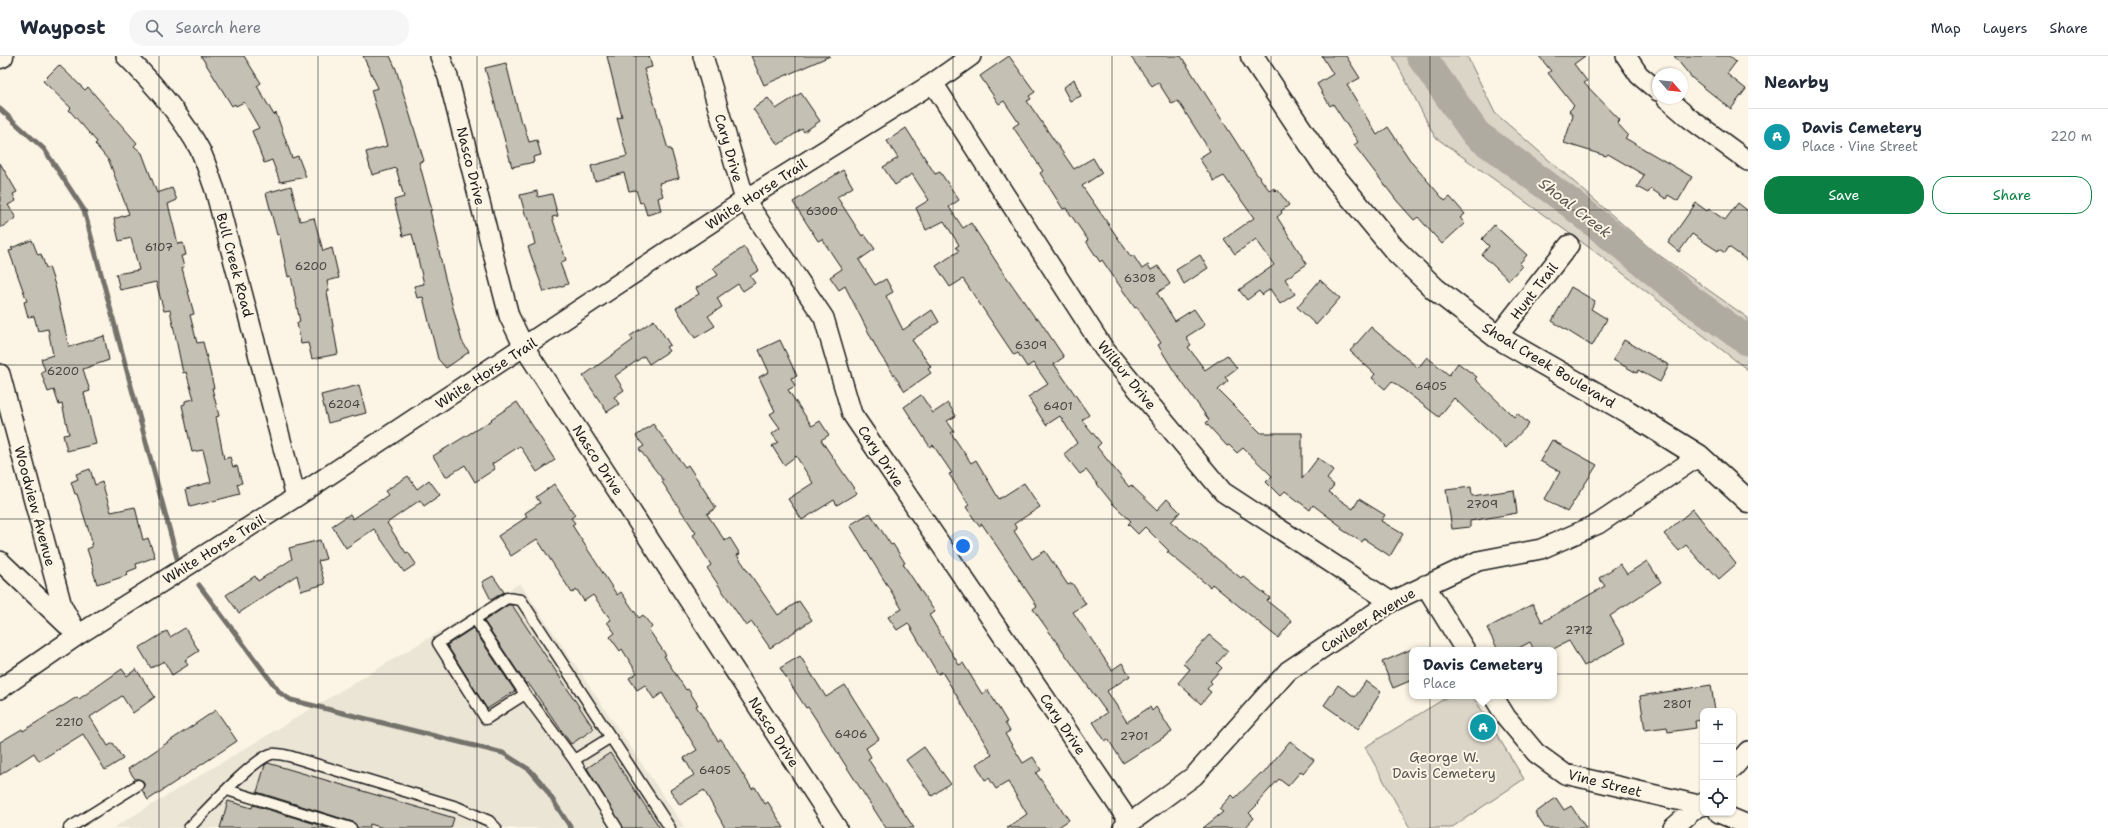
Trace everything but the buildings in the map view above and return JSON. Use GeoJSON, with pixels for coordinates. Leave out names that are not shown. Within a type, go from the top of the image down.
{"type":"FeatureCollection","features":[{"type":"Feature","properties":{"kind":"street","name":"Bull Creek Road"},"geometry":{"type":"LineString","coordinates":[[126,56],[145,75],[176,113],[200,150],[215,190],[296,497]]}},
{"type":"Feature","properties":{"kind":"street","name":"Nasco Drive"},"geometry":{"type":"LineString","coordinates":[[440,56],[448,77],[509,316],[524,347],[837,828]]}},
{"type":"Feature","properties":{"kind":"street","name":"Cary Drive"},"geometry":{"type":"LineString","coordinates":[[703,56],[744,200],[824,318],[852,414],[1126,826]]}},
{"type":"Feature","properties":{"kind":"street","name":"White Horse Trail"},"geometry":{"type":"LineString","coordinates":[[0,689],[78,635],[296,497],[744,200],[933,83],[971,56]]}},
{"type":"Feature","properties":{"kind":"street","name":"Shoal Creek Boulevard"},"geometry":{"type":"LineString","coordinates":[[1252,56],[1323,164],[1395,250],[1435,289],[1497,337],[1628,412],[1699,456],[1748,501]]}},
{"type":"Feature","properties":{"kind":"street"},"geometry":{"type":"LineString","coordinates":[[1626,56],[1639,74],[1652,86]]}},
{"type":"Feature","properties":{"kind":"street","name":"Wilbur Drive"},"geometry":{"type":"LineString","coordinates":[[933,83],[1104,349],[1223,492],[1390,602]]}},
{"type":"Feature","properties":{"kind":"street"},"geometry":{"type":"LineString","coordinates":[[1673,104],[1689,118],[1748,161]]}},
{"type":"Feature","properties":{"kind":"street","name":"Hunt Trail"},"geometry":{"type":"LineString","coordinates":[[1497,337],[1569,244]]}},
{"type":"Feature","properties":{"kind":"street","name":"Woodview Avenue"},"geometry":{"type":"LineString","coordinates":[[0,374],[62,606],[78,635]]}},
{"type":"Feature","properties":{"kind":"street","name":"Cavileer Avenue"},"geometry":{"type":"LineString","coordinates":[[1126,826],[1194,776],[1288,671],[1390,602],[1478,561],[1541,548],[1598,524],[1699,456]]}},
{"type":"Feature","properties":{"kind":"street"},"geometry":{"type":"LineString","coordinates":[[0,561],[78,635]]}},
{"type":"Feature","properties":{"kind":"street"},"geometry":{"type":"LineString","coordinates":[[1425,585],[1462,647]]}},
{"type":"Feature","properties":{"kind":"street","name":"Vine Street"},"geometry":{"type":"LineString","coordinates":[[1495,699],[1506,718],[1536,754],[1565,774],[1700,805]]}},
{"type":"Feature","properties":{"kind":"street"},"geometry":{"type":"LineString","coordinates":[[1736,765],[1748,751]]}},
{"type":"Feature","properties":{"kind":"street"},"geometry":{"type":"LineString","coordinates":[[1673,828],[1700,807]]}},
{"type":"Feature","properties":{"kind":"street"},"geometry":{"type":"LineString","coordinates":[[1726,816],[1748,825]]}},
{"type":"Feature","properties":{"kind":"lane"},"geometry":{"type":"LineString","coordinates":[[525,694],[486,719],[438,643],[507,598],[521,600],[670,828]]}},
{"type":"Feature","properties":{"kind":"lane"},"geometry":{"type":"LineString","coordinates":[[475,619],[525,694],[574,760],[616,828]]}},
{"type":"Feature","properties":{"kind":"lane"},"geometry":{"type":"LineString","coordinates":[[574,760],[611,737]]}},
{"type":"Feature","properties":{"kind":"lane"},"geometry":{"type":"LineString","coordinates":[[190,828],[227,790],[261,759],[272,754],[289,756],[457,807],[489,826]]}},
{"type":"Feature","properties":{"kind":"lane"},"geometry":{"type":"LineString","coordinates":[[69,828],[138,785]]}},
{"type":"Feature","properties":{"kind":"lane"},"geometry":{"type":"LineString","coordinates":[[227,790],[351,828]]}},
{"type":"Feature","properties":{"kind":"shaded area"},"geometry":{"type":"Polygon","coordinates":[[[520,583],[685,828],[113,828],[520,583]]]}},
{"type":"Feature","properties":{"kind":"green space"},"geometry":{"type":"Polygon","coordinates":[[[1393,56],[1467,56],[1495,113],[1652,250],[1748,318],[1748,370],[1594,251],[1435,137],[1393,56]]]}},
{"type":"Feature","properties":{"kind":"green space","name":"George W. Davis Cemetery"},"geometry":{"type":"Polygon","coordinates":[[[1444,699],[1475,699],[1524,779],[1451,828],[1410,828],[1365,747],[1444,699]]]}},
{"type":"Feature","properties":{"kind":"waterway","name":"Shoal Creek"},"geometry":{"type":"LineString","coordinates":[[1421,56],[1476,134],[1573,205],[1689,299],[1748,341]]}},
{"type":"Feature","properties":{"kind":"waterway"},"geometry":{"type":"LineString","coordinates":[[0,109],[44,149],[84,210],[177,558]]}},
{"type":"Feature","properties":{"kind":"waterway"},"geometry":{"type":"LineString","coordinates":[[199,585],[280,693],[291,700],[503,753],[530,770],[543,785],[571,828]]}},
{"type":"Feature","properties":{"kind":"place","name":"Davis Cemetery"},"geometry":{"type":"Point","coordinates":[1483,727]}}]}
